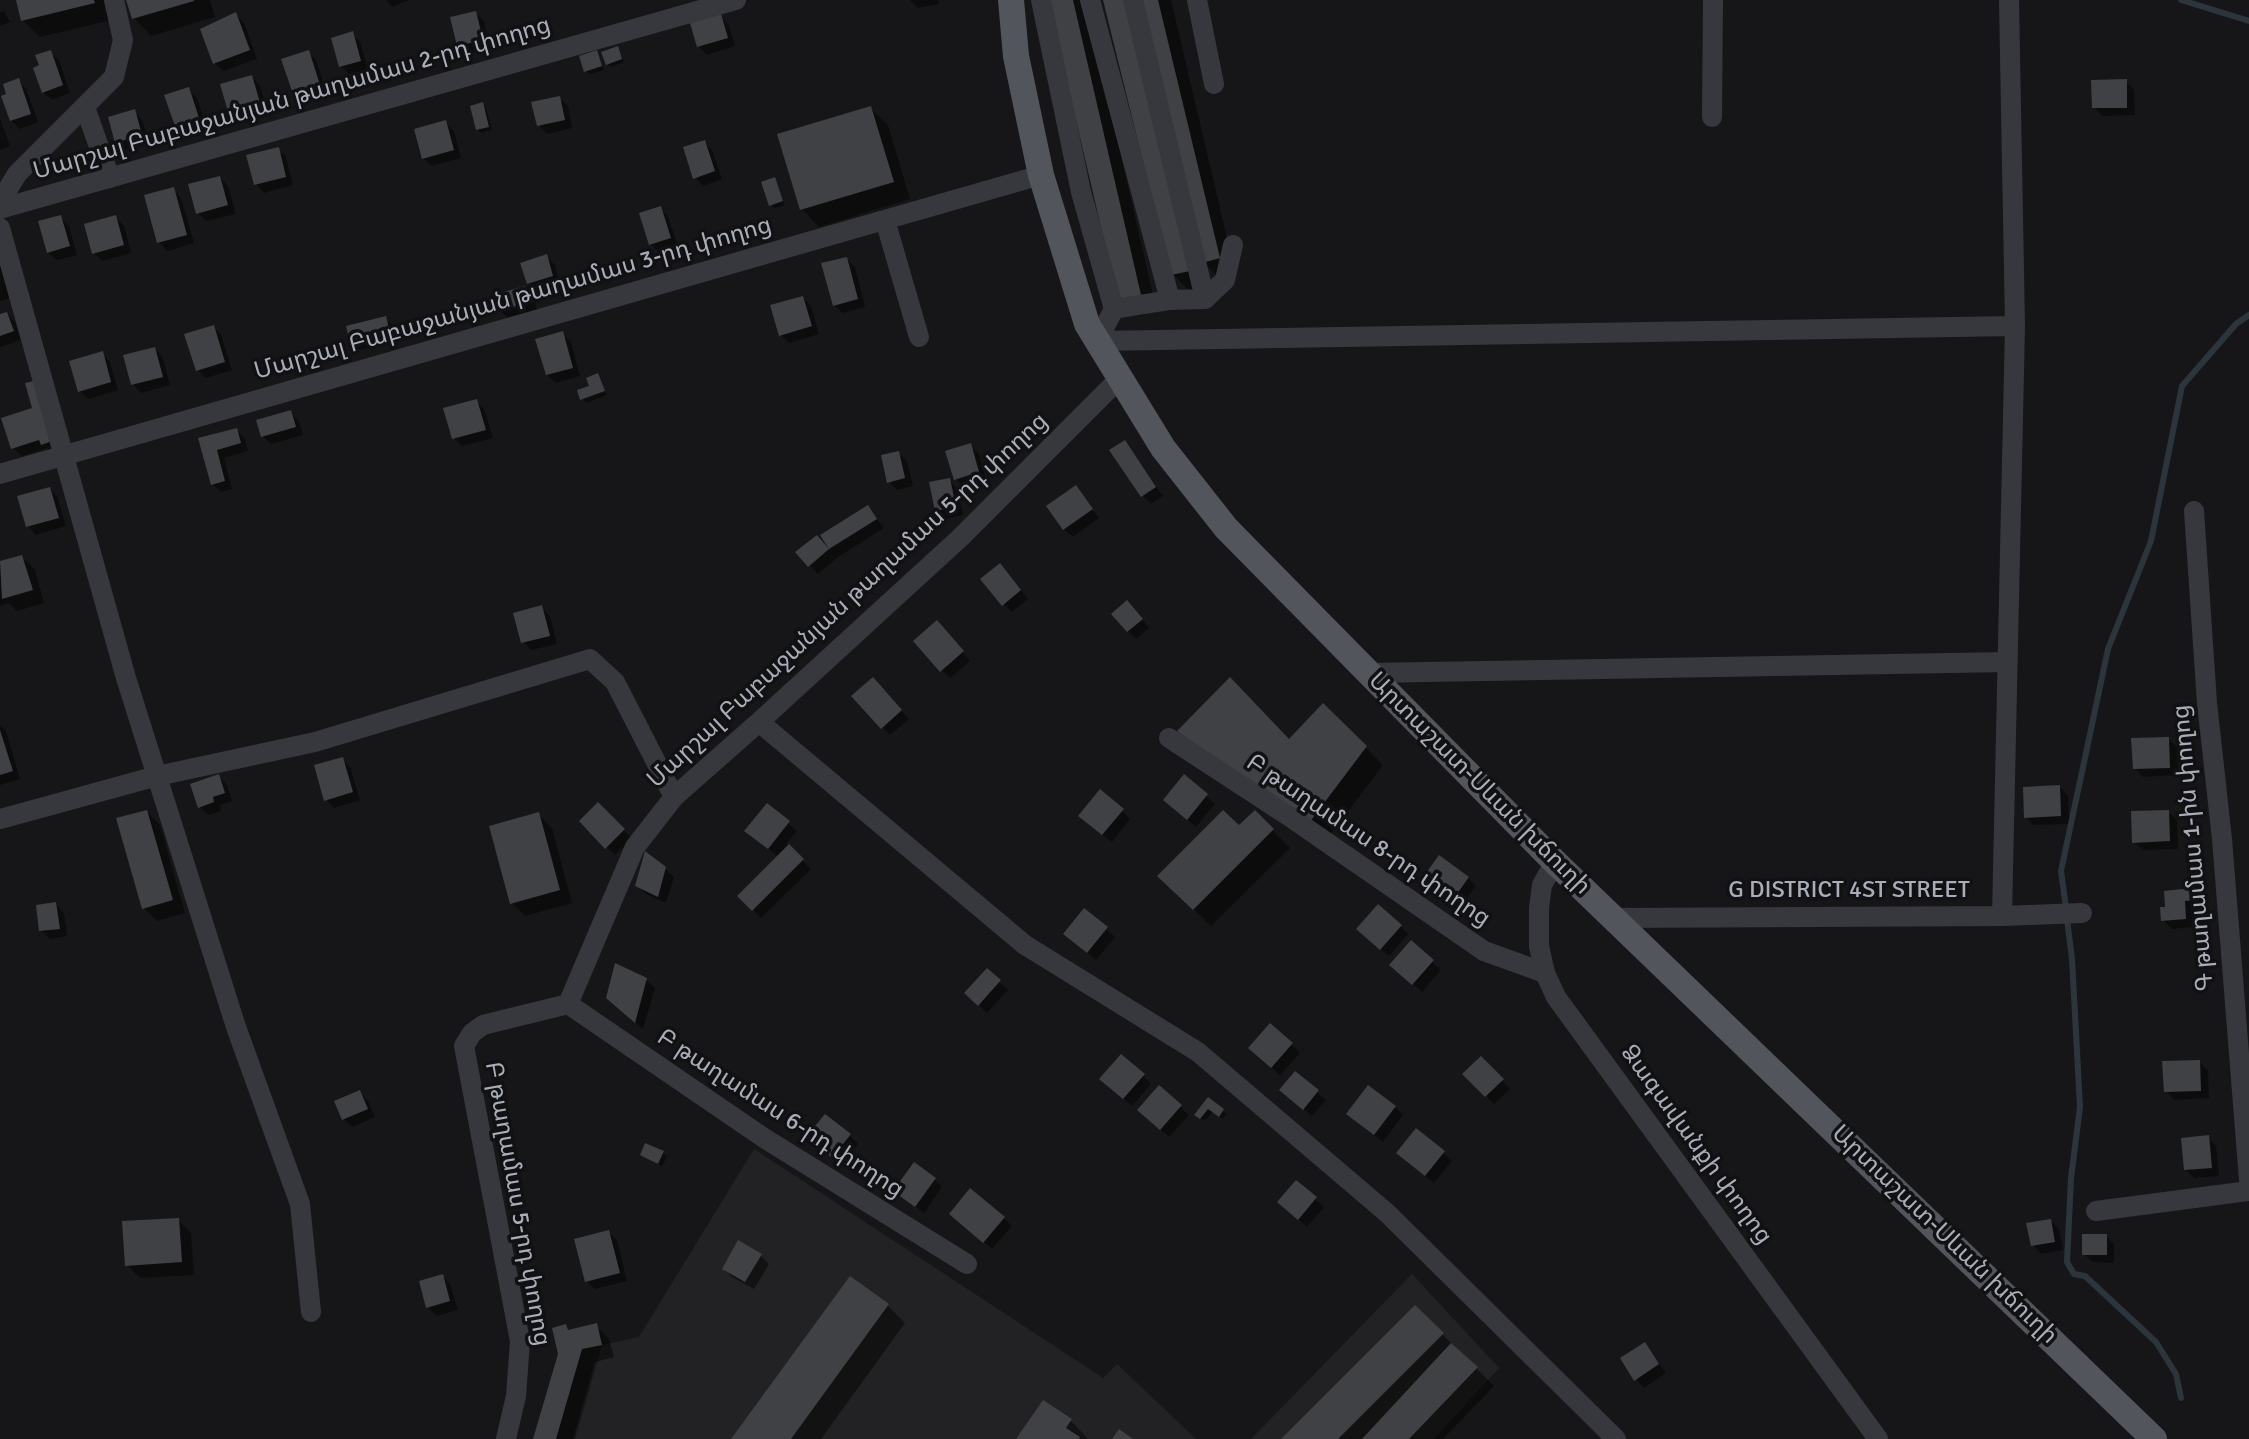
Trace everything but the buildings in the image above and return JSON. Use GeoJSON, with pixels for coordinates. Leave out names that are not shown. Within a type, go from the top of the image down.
{"type":"FeatureCollection","features":[{"type":"Feature","properties":{"kind":"main road","name":"Արտաշատ-Սևան խճուղի"},"geometry":{"type":"LineString","coordinates":[[1011,0],[1016,56],[1041,175],[1087,324],[1163,448],[1226,528],[1555,862],[2154,1439]]}},
{"type":"Feature","properties":{"kind":"street"},"geometry":{"type":"LineString","coordinates":[[0,202],[17,174],[114,77],[123,40],[114,0]]}},
{"type":"Feature","properties":{"kind":"street","name":"Մարշալ Բաբաջանյան թաղամաս 2-րդ փողոց"},"geometry":{"type":"LineString","coordinates":[[0,209],[736,0]]}},
{"type":"Feature","properties":{"kind":"street"},"geometry":{"type":"LineString","coordinates":[[1041,0],[1081,192],[1114,309],[1097,341],[2015,326]]}},
{"type":"Feature","properties":{"kind":"street"},"geometry":{"type":"LineString","coordinates":[[1090,0],[1170,300]]}},
{"type":"Feature","properties":{"kind":"street"},"geometry":{"type":"LineString","coordinates":[[1133,0],[1205,299]]}},
{"type":"Feature","properties":{"kind":"street"},"geometry":{"type":"LineString","coordinates":[[1197,0],[1214,84]]}},
{"type":"Feature","properties":{"kind":"street"},"geometry":{"type":"LineString","coordinates":[[1712,117],[1713,0]]}},
{"type":"Feature","properties":{"kind":"street"},"geometry":{"type":"LineString","coordinates":[[2002,916],[2015,326],[2009,0]]}},
{"type":"Feature","properties":{"kind":"street"},"geometry":{"type":"LineString","coordinates":[[85,107],[110,178]]}},
{"type":"Feature","properties":{"kind":"street","name":"Մարշալ Բաբաջանյան թաղամաս 3-րդ փողոց"},"geometry":{"type":"LineString","coordinates":[[0,474],[1041,175]]}},
{"type":"Feature","properties":{"kind":"street"},"geometry":{"type":"LineString","coordinates":[[885,220],[919,337]]}},
{"type":"Feature","properties":{"kind":"street"},"geometry":{"type":"LineString","coordinates":[[0,228],[126,678],[236,1027],[300,1204],[311,1312]]}},
{"type":"Feature","properties":{"kind":"street"},"geometry":{"type":"LineString","coordinates":[[1114,309],[1170,300],[1205,299],[1225,280],[1233,245]]}},
{"type":"Feature","properties":{"kind":"street","name":"Մարշալ Բաբաջանյան թաղամաս 5-րդ փողոց"},"geometry":{"type":"LineString","coordinates":[[568,1004],[635,847],[674,797],[961,537],[1120,378]]}},
{"type":"Feature","properties":{"kind":"street","name":"Գ թաղամաս 1-ին փողոց"},"geometry":{"type":"LineString","coordinates":[[2194,511],[2207,703],[2222,839],[2249,1180]]}},
{"type":"Feature","properties":{"kind":"street"},"geometry":{"type":"LineString","coordinates":[[0,819],[157,776],[315,742],[590,659],[615,682],[674,797]]}},
{"type":"Feature","properties":{"kind":"street"},"geometry":{"type":"LineString","coordinates":[[1368,673],[2008,662]]}},
{"type":"Feature","properties":{"kind":"street"},"geometry":{"type":"LineString","coordinates":[[759,722],[1025,945],[1198,1052],[1387,1213],[1616,1439]]}},
{"type":"Feature","properties":{"kind":"street","name":"Բ թաղամաս 8-րդ փողոց"},"geometry":{"type":"LineString","coordinates":[[1169,738],[1484,951],[1545,973]]}},
{"type":"Feature","properties":{"kind":"street","name":"Ձագավանքի փողոց"},"geometry":{"type":"LineString","coordinates":[[1555,862],[1542,885],[1539,946],[1545,973],[1556,997],[1878,1439]]}},
{"type":"Feature","properties":{"kind":"street","name":"G DISTRICT 4ST STREET"},"geometry":{"type":"LineString","coordinates":[[1616,918],[2082,913]]}},
{"type":"Feature","properties":{"kind":"street","name":"Բ թաղամաս 6-րդ փողոց"},"geometry":{"type":"LineString","coordinates":[[568,1004],[764,1138],[967,1264]]}},
{"type":"Feature","properties":{"kind":"street","name":"Բ թաղամաս 5-րդ փողոց"},"geometry":{"type":"LineString","coordinates":[[506,1439],[516,1396],[520,1341],[464,1046],[472,1033],[483,1025],[568,1004]]}},
{"type":"Feature","properties":{"kind":"street"},"geometry":{"type":"LineString","coordinates":[[2096,1211],[2249,1191]]}},
{"type":"Feature","properties":{"kind":"shaded area"},"geometry":{"type":"Polygon","coordinates":[[[754,1149],[1103,1378],[1117,1364],[1196,1439],[575,1439],[602,1345],[639,1337],[754,1149]]]}},
{"type":"Feature","properties":{"kind":"shaded area"},"geometry":{"type":"Polygon","coordinates":[[[1412,1274],[1499,1368],[1434,1439],[1251,1439],[1412,1274]]]}},
{"type":"Feature","properties":{"kind":"waterway"},"geometry":{"type":"LineString","coordinates":[[2181,0],[2249,21]]}},
{"type":"Feature","properties":{"kind":"waterway"},"geometry":{"type":"LineString","coordinates":[[2066,908],[2061,871],[2108,649],[2151,541],[2182,386],[2236,324],[2249,315]]}},
{"type":"Feature","properties":{"kind":"waterway"},"geometry":{"type":"LineString","coordinates":[[2067,919],[2080,1107],[2071,1178],[2067,1262],[2074,1274],[2085,1276],[2156,1342],[2176,1374],[2181,1398]]}}]}
